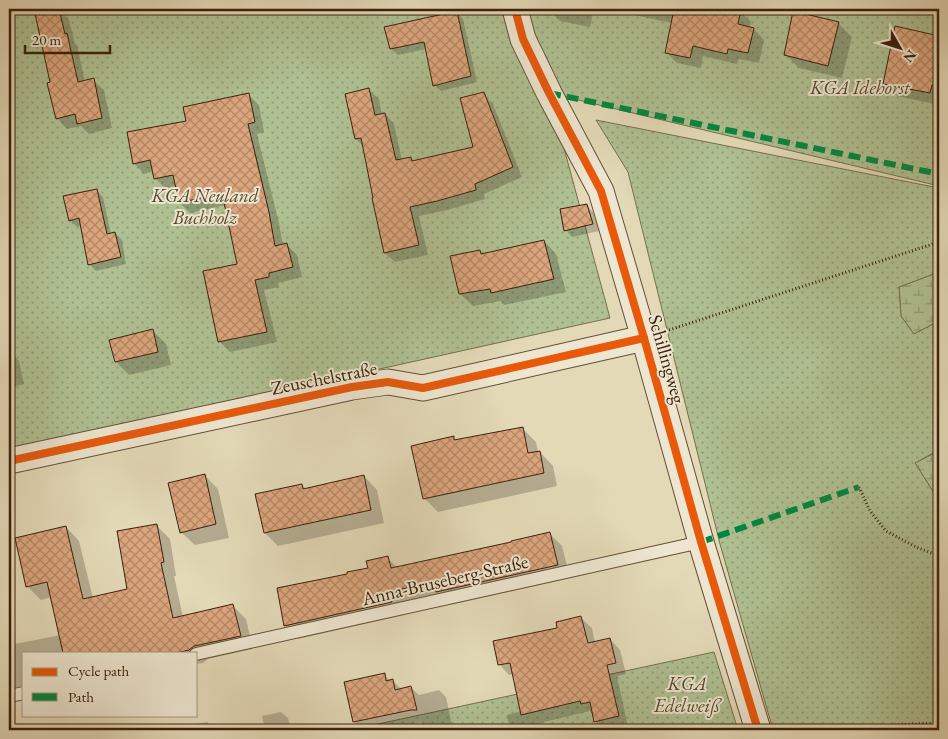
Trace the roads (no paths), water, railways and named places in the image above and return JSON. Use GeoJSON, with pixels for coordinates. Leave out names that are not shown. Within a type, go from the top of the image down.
{"type":"FeatureCollection","features":[{"type":"Feature","properties":{"kind":"street","name":"Schillingweg"},"geometry":{"type":"LineString","coordinates":[[515,9],[523,39],[549,93],[601,191],[701,542],[758,730]]}},
{"type":"Feature","properties":{"kind":"street","name":"Zeuschelstraße"},"geometry":{"type":"LineString","coordinates":[[9,461],[352,387],[388,382],[423,388],[644,338]]}},
{"type":"Feature","properties":{"kind":"lane","name":"Anna-Bruseberg-Straße"},"geometry":{"type":"LineString","coordinates":[[198,654],[701,542]]}},
{"type":"Feature","properties":{"kind":"lane"},"geometry":{"type":"LineString","coordinates":[[9,696],[22,693]]}},
{"type":"Feature","properties":{"kind":"park label","name":"KGA Idehorst"},"geometry":{"type":"Point","coordinates":[860,87]}},
{"type":"Feature","properties":{"kind":"park label","name":"KGA Neuland Buchholz"},"geometry":{"type":"Point","coordinates":[205,206]}},
{"type":"Feature","properties":{"kind":"park label","name":"KGA Edelweiß"},"geometry":{"type":"Point","coordinates":[687,694]}}]}
